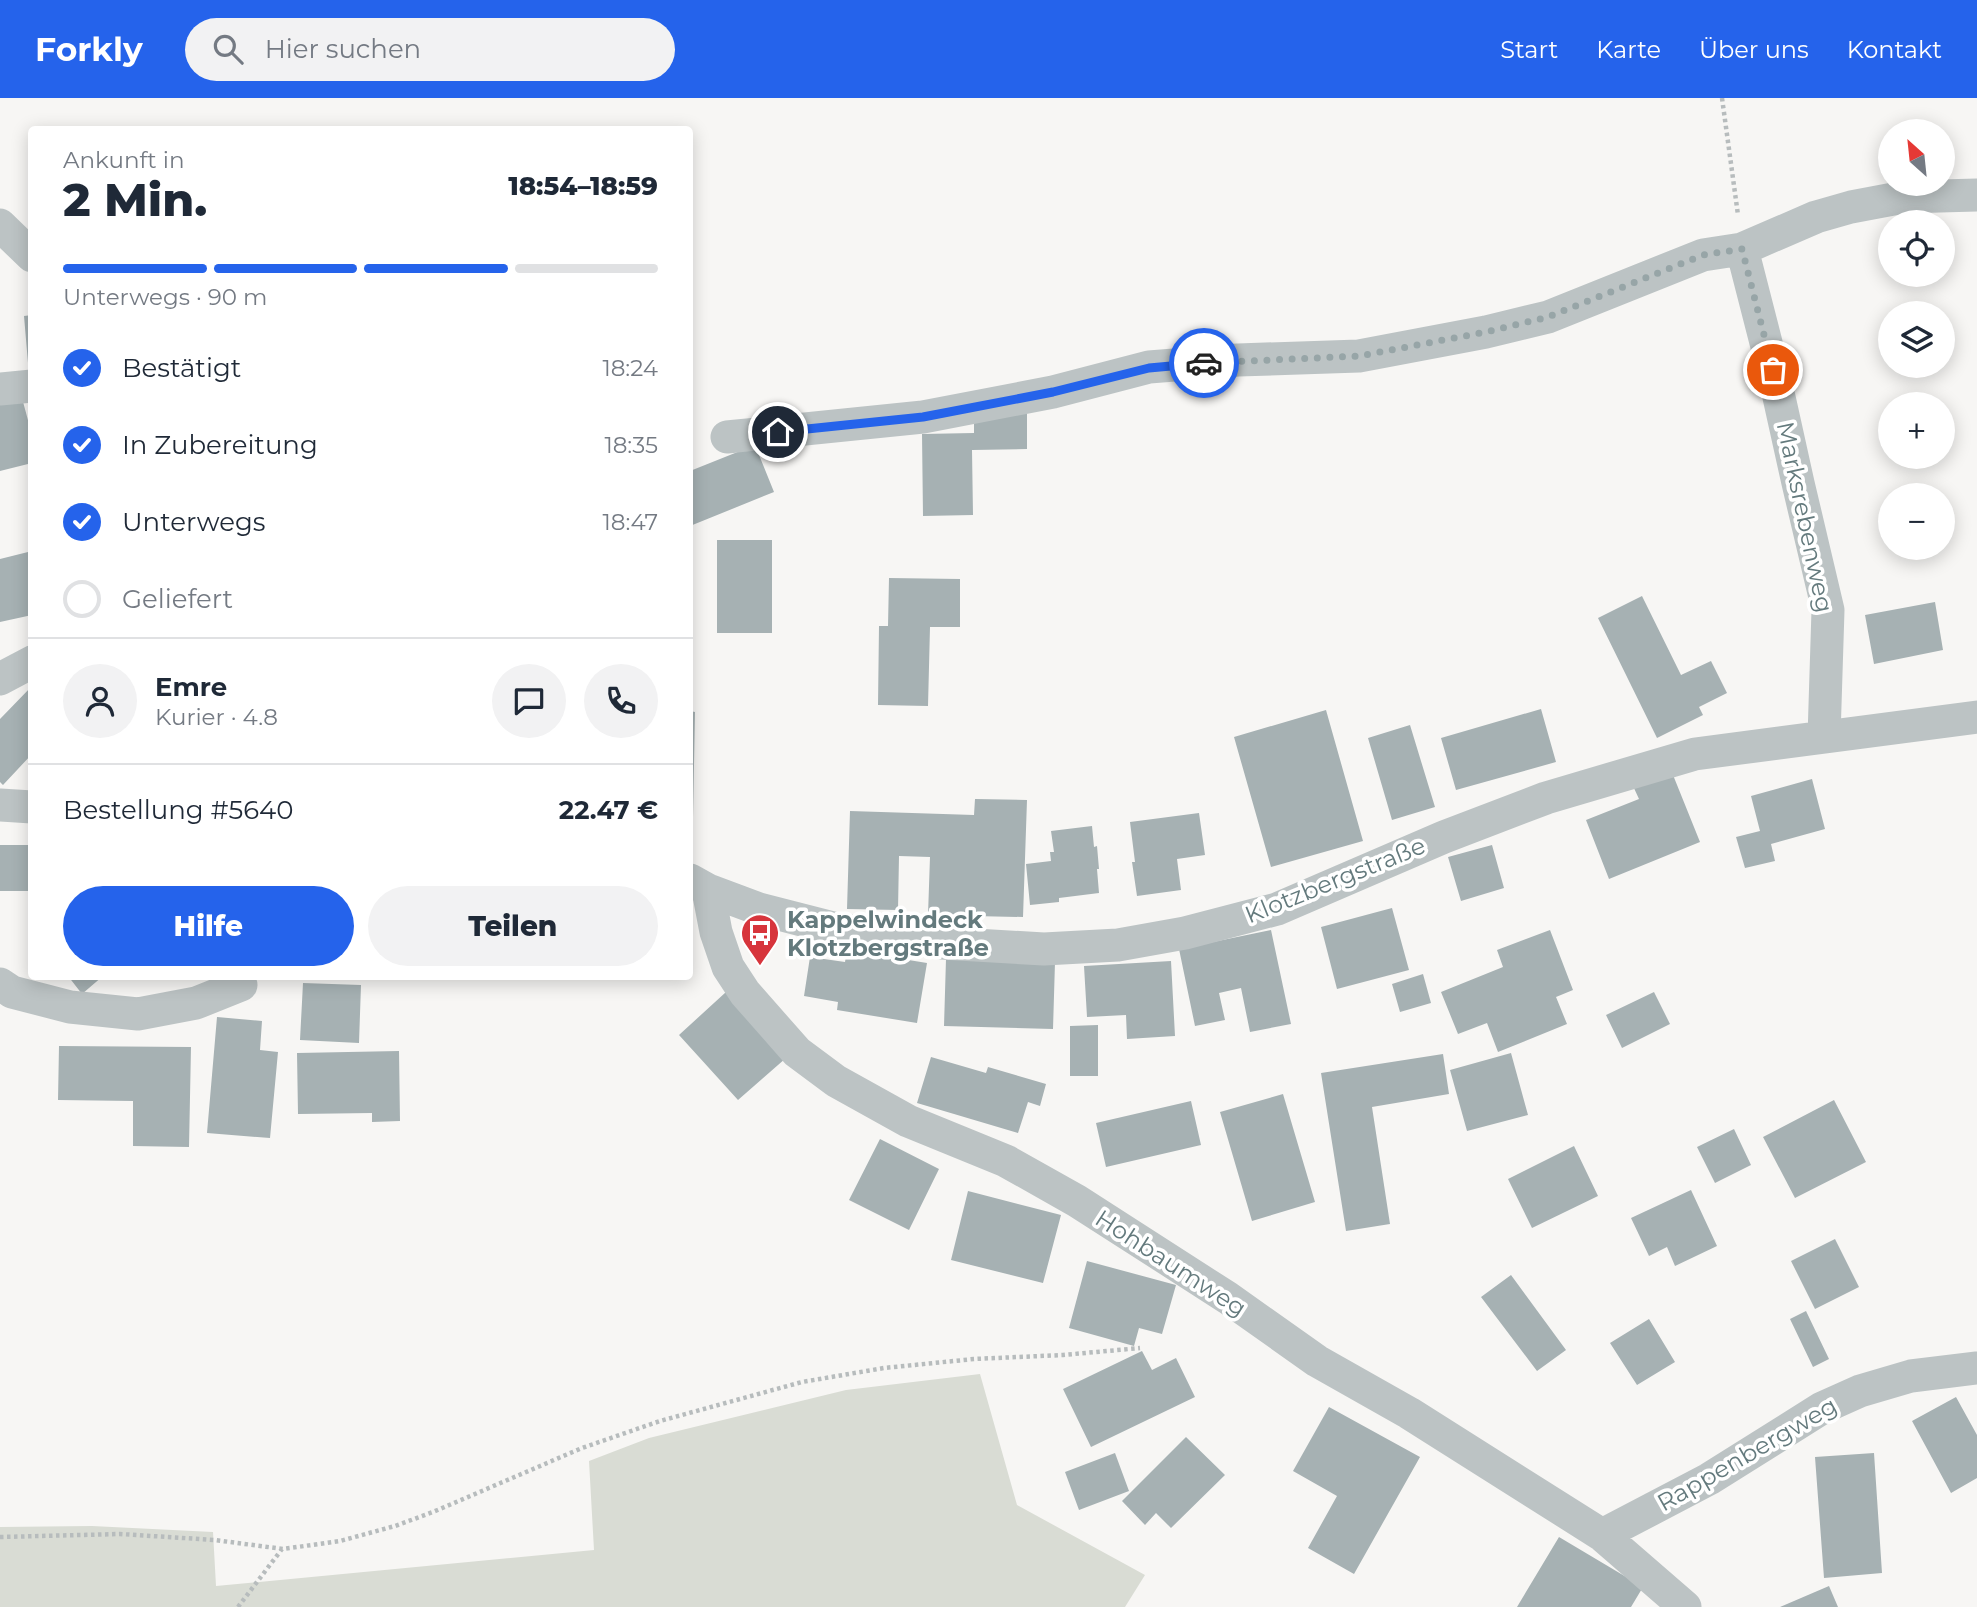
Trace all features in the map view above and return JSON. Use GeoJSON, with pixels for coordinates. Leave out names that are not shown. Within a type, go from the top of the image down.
{"type":"FeatureCollection","features":[{"type":"Feature","properties":{"kind":"street"},"geometry":{"type":"LineString","coordinates":[[727,438],[923,417],[1053,392],[1149,368],[1238,360],[1359,356],[1486,332],[1548,317],[1703,255],[1742,249],[1816,217],[1851,207],[1903,197],[1977,195]]}},
{"type":"Feature","properties":{"kind":"street"},"geometry":{"type":"LineString","coordinates":[[0,225],[28,252]]}},
{"type":"Feature","properties":{"kind":"street","name":"Marksrebenweg"},"geometry":{"type":"LineString","coordinates":[[1742,249],[1773,370],[1828,610],[1824,737]]}},
{"type":"Feature","properties":{"kind":"street"},"geometry":{"type":"LineString","coordinates":[[0,389],[28,386]]}},
{"type":"Feature","properties":{"kind":"street"},"geometry":{"type":"LineString","coordinates":[[0,679],[28,664]]}},
{"type":"Feature","properties":{"kind":"street","name":"Klotzbergstraße"},"geometry":{"type":"LineString","coordinates":[[699,885],[760,909],[833,928],[941,943],[1044,949],[1118,945],[1185,933],[1277,909],[1444,837],[1546,798],[1695,754],[1977,717]]}},
{"type":"Feature","properties":{"kind":"street"},"geometry":{"type":"LineString","coordinates":[[0,805],[28,807]]}},
{"type":"Feature","properties":{"kind":"street","name":"Hohbaumweg"},"geometry":{"type":"LineString","coordinates":[[699,885],[728,967],[745,993],[797,1052],[836,1081],[908,1121],[1006,1161],[1077,1201],[1228,1298],[1317,1360],[1409,1413],[1602,1535],[1685,1607]]}},
{"type":"Feature","properties":{"kind":"street"},"geometry":{"type":"LineString","coordinates":[[0,984],[12,992],[70,1007],[138,1014],[195,1003],[241,985]]}},
{"type":"Feature","properties":{"kind":"street","name":"Rappenbergweg"},"geometry":{"type":"LineString","coordinates":[[1602,1535],[1709,1479],[1822,1408],[1860,1391],[1910,1376],[1977,1368]]}},
{"type":"Feature","properties":{"kind":"path"},"geometry":{"type":"LineString","coordinates":[[1722,98],[1742,249]]}},
{"type":"Feature","properties":{"kind":"path"},"geometry":{"type":"LineString","coordinates":[[0,1537],[120,1534],[215,1540],[283,1549],[340,1541],[433,1512],[582,1448],[660,1421],[802,1382],[884,1368],[1140,1348]]}},
{"type":"Feature","properties":{"kind":"path"},"geometry":{"type":"LineString","coordinates":[[238,1607],[283,1549]]}},
{"type":"Feature","properties":{"kind":"shaded area"},"geometry":{"type":"Polygon","coordinates":[[[980,1374],[1017,1505],[1145,1575],[1125,1607],[0,1607],[0,1527],[92,1526],[213,1532],[216,1586],[594,1550],[589,1461],[649,1438],[846,1390],[980,1374]]]}},
{"type":"Feature","properties":{"kind":"building"},"geometry":{"type":"Polygon","coordinates":[[[24,316],[28,316],[28,363],[24,316]]]}},
{"type":"Feature","properties":{"kind":"building"},"geometry":{"type":"Polygon","coordinates":[[[22,398],[28,420],[28,464],[0,471],[0,404],[22,398]]]}},
{"type":"Feature","properties":{"kind":"building"},"geometry":{"type":"Polygon","coordinates":[[[1027,408],[1027,449],[972,450],[973,515],[923,516],[922,434],[974,433],[974,409],[1027,408]]]}},
{"type":"Feature","properties":{"kind":"building"},"geometry":{"type":"Polygon","coordinates":[[[755,445],[774,492],[693,525],[693,470],[755,445]]]}},
{"type":"Feature","properties":{"kind":"building"},"geometry":{"type":"Polygon","coordinates":[[[717,540],[772,540],[772,633],[717,633],[717,540]]]}},
{"type":"Feature","properties":{"kind":"building"},"geometry":{"type":"Polygon","coordinates":[[[28,552],[28,616],[0,622],[0,559],[28,552]]]}},
{"type":"Feature","properties":{"kind":"building"},"geometry":{"type":"Polygon","coordinates":[[[889,578],[960,579],[960,627],[930,627],[928,706],[878,705],[879,626],[888,626],[889,578]]]}},
{"type":"Feature","properties":{"kind":"building"},"geometry":{"type":"Polygon","coordinates":[[[1642,596],[1681,675],[1711,661],[1727,693],[1699,707],[1703,715],[1657,738],[1598,618],[1642,596]]]}},
{"type":"Feature","properties":{"kind":"building"},"geometry":{"type":"Polygon","coordinates":[[[1935,602],[1943,650],[1874,664],[1865,615],[1935,602]]]}},
{"type":"Feature","properties":{"kind":"building"},"geometry":{"type":"Polygon","coordinates":[[[28,690],[28,758],[3,785],[0,782],[0,719],[28,690]]]}},
{"type":"Feature","properties":{"kind":"building"},"geometry":{"type":"Polygon","coordinates":[[[1541,709],[1556,762],[1456,790],[1441,738],[1541,709]]]}},
{"type":"Feature","properties":{"kind":"building"},"geometry":{"type":"Polygon","coordinates":[[[1326,710],[1363,841],[1271,867],[1234,737],[1326,710]]]}},
{"type":"Feature","properties":{"kind":"building"},"geometry":{"type":"Polygon","coordinates":[[[693,712],[695,712],[693,818],[693,712]]]}},
{"type":"Feature","properties":{"kind":"building"},"geometry":{"type":"Polygon","coordinates":[[[1410,725],[1435,807],[1392,820],[1368,738],[1410,725]]]}},
{"type":"Feature","properties":{"kind":"building"},"geometry":{"type":"Polygon","coordinates":[[[1671,770],[1700,842],[1609,879],[1586,820],[1639,799],[1633,786],[1671,770]]]}},
{"type":"Feature","properties":{"kind":"building"},"geometry":{"type":"Polygon","coordinates":[[[1812,779],[1825,829],[1771,844],[1775,861],[1745,868],[1736,837],[1760,831],[1751,796],[1812,779]]]}},
{"type":"Feature","properties":{"kind":"building"},"geometry":{"type":"Polygon","coordinates":[[[975,799],[1027,800],[1023,917],[928,915],[930,857],[899,856],[898,910],[847,909],[850,811],[974,815],[975,799]]]}},
{"type":"Feature","properties":{"kind":"building"},"geometry":{"type":"Polygon","coordinates":[[[1199,813],[1205,855],[1177,859],[1181,890],[1137,896],[1130,822],[1199,813]]]}},
{"type":"Feature","properties":{"kind":"building"},"geometry":{"type":"Polygon","coordinates":[[[1092,826],[1094,847],[1097,846],[1099,893],[1030,905],[1026,864],[1051,861],[1050,852],[1054,852],[1051,831],[1092,826]]]}},
{"type":"Feature","properties":{"kind":"building"},"geometry":{"type":"Polygon","coordinates":[[[0,845],[28,845],[28,891],[0,891],[0,845]]]}},
{"type":"Feature","properties":{"kind":"building"},"geometry":{"type":"Polygon","coordinates":[[[1492,845],[1504,888],[1461,901],[1448,857],[1492,845]]]}},
{"type":"Feature","properties":{"kind":"building"},"geometry":{"type":"Polygon","coordinates":[[[1392,908],[1409,970],[1337,989],[1321,927],[1392,908]]]}},
{"type":"Feature","properties":{"kind":"building"},"geometry":{"type":"Polygon","coordinates":[[[1271,930],[1291,1024],[1250,1032],[1241,988],[1219,993],[1225,1020],[1195,1026],[1179,949],[1271,930]]]}},
{"type":"Feature","properties":{"kind":"building"},"geometry":{"type":"Polygon","coordinates":[[[1550,930],[1573,990],[1556,997],[1567,1024],[1498,1052],[1487,1023],[1458,1034],[1441,992],[1503,967],[1497,950],[1550,930]]]}},
{"type":"Feature","properties":{"kind":"building"},"geometry":{"type":"Polygon","coordinates":[[[847,950],[927,963],[917,1023],[837,1010],[838,1002],[804,996],[810,957],[845,962],[847,950]]]}},
{"type":"Feature","properties":{"kind":"building"},"geometry":{"type":"Polygon","coordinates":[[[946,959],[1055,962],[1053,1029],[944,1026],[946,959]]]}},
{"type":"Feature","properties":{"kind":"building"},"geometry":{"type":"Polygon","coordinates":[[[1171,961],[1175,1036],[1127,1039],[1126,1015],[1087,1017],[1084,966],[1171,961]]]}},
{"type":"Feature","properties":{"kind":"building"},"geometry":{"type":"Polygon","coordinates":[[[1423,974],[1431,1003],[1400,1012],[1392,984],[1423,974]]]}},
{"type":"Feature","properties":{"kind":"building"},"geometry":{"type":"Polygon","coordinates":[[[71,980],[98,980],[82,994],[71,980]]]}},
{"type":"Feature","properties":{"kind":"building"},"geometry":{"type":"Polygon","coordinates":[[[303,983],[361,985],[359,1043],[300,1040],[303,983]]]}},
{"type":"Feature","properties":{"kind":"building"},"geometry":{"type":"Polygon","coordinates":[[[726,992],[786,1058],[738,1100],[679,1035],[726,992]]]}},
{"type":"Feature","properties":{"kind":"building"},"geometry":{"type":"Polygon","coordinates":[[[1654,992],[1670,1024],[1622,1048],[1606,1015],[1654,992]]]}},
{"type":"Feature","properties":{"kind":"building"},"geometry":{"type":"Polygon","coordinates":[[[217,1017],[262,1021],[260,1050],[278,1052],[270,1138],[207,1133],[217,1017]]]}},
{"type":"Feature","properties":{"kind":"building"},"geometry":{"type":"Polygon","coordinates":[[[1098,1025],[1098,1076],[1070,1076],[1070,1026],[1098,1025]]]}},
{"type":"Feature","properties":{"kind":"building"},"geometry":{"type":"Polygon","coordinates":[[[59,1046],[191,1047],[189,1147],[133,1146],[133,1101],[58,1100],[59,1046]]]}},
{"type":"Feature","properties":{"kind":"building"},"geometry":{"type":"Polygon","coordinates":[[[399,1051],[400,1121],[372,1122],[372,1113],[298,1114],[297,1053],[399,1051]]]}},
{"type":"Feature","properties":{"kind":"building"},"geometry":{"type":"Polygon","coordinates":[[[1511,1053],[1528,1115],[1467,1131],[1450,1070],[1511,1053]]]}},
{"type":"Feature","properties":{"kind":"building"},"geometry":{"type":"Polygon","coordinates":[[[1443,1054],[1449,1094],[1372,1107],[1390,1224],[1346,1231],[1321,1073],[1443,1054]]]}},
{"type":"Feature","properties":{"kind":"building"},"geometry":{"type":"Polygon","coordinates":[[[931,1057],[986,1073],[988,1067],[1046,1084],[1040,1106],[1028,1102],[1018,1133],[917,1103],[931,1057]]]}},
{"type":"Feature","properties":{"kind":"building"},"geometry":{"type":"Polygon","coordinates":[[[1283,1094],[1315,1202],[1252,1221],[1220,1112],[1283,1094]]]}},
{"type":"Feature","properties":{"kind":"building"},"geometry":{"type":"Polygon","coordinates":[[[1834,1100],[1866,1162],[1795,1198],[1763,1137],[1834,1100]]]}},
{"type":"Feature","properties":{"kind":"building"},"geometry":{"type":"Polygon","coordinates":[[[1191,1101],[1201,1145],[1106,1167],[1096,1123],[1191,1101]]]}},
{"type":"Feature","properties":{"kind":"building"},"geometry":{"type":"Polygon","coordinates":[[[1734,1129],[1751,1165],[1715,1183],[1697,1147],[1734,1129]]]}},
{"type":"Feature","properties":{"kind":"building"},"geometry":{"type":"Polygon","coordinates":[[[880,1139],[939,1169],[909,1230],[849,1200],[880,1139]]]}},
{"type":"Feature","properties":{"kind":"building"},"geometry":{"type":"Polygon","coordinates":[[[1574,1146],[1598,1196],[1532,1228],[1508,1179],[1574,1146]]]}},
{"type":"Feature","properties":{"kind":"building"},"geometry":{"type":"Polygon","coordinates":[[[1691,1190],[1717,1246],[1675,1266],[1667,1247],[1649,1256],[1631,1218],[1691,1190]]]}},
{"type":"Feature","properties":{"kind":"building"},"geometry":{"type":"Polygon","coordinates":[[[968,1191],[1061,1215],[1043,1283],[951,1260],[968,1191]]]}},
{"type":"Feature","properties":{"kind":"building"},"geometry":{"type":"Polygon","coordinates":[[[1835,1239],[1859,1287],[1815,1309],[1791,1261],[1835,1239]]]}},
{"type":"Feature","properties":{"kind":"building"},"geometry":{"type":"Polygon","coordinates":[[[1087,1261],[1176,1285],[1162,1334],[1139,1328],[1134,1346],[1069,1328],[1087,1261]]]}},
{"type":"Feature","properties":{"kind":"building"},"geometry":{"type":"Polygon","coordinates":[[[1511,1275],[1566,1350],[1537,1371],[1481,1297],[1511,1275]]]}},
{"type":"Feature","properties":{"kind":"building"},"geometry":{"type":"Polygon","coordinates":[[[1806,1311],[1829,1359],[1813,1367],[1790,1319],[1806,1311]]]}},
{"type":"Feature","properties":{"kind":"building"},"geometry":{"type":"Polygon","coordinates":[[[1649,1319],[1675,1362],[1637,1385],[1610,1343],[1649,1319]]]}},
{"type":"Feature","properties":{"kind":"building"},"geometry":{"type":"Polygon","coordinates":[[[1142,1351],[1152,1370],[1176,1358],[1195,1397],[1091,1447],[1063,1389],[1142,1351]]]}},
{"type":"Feature","properties":{"kind":"building"},"geometry":{"type":"Polygon","coordinates":[[[1956,1397],[1977,1435],[1977,1478],[1951,1493],[1912,1421],[1956,1397]]]}},
{"type":"Feature","properties":{"kind":"building"},"geometry":{"type":"Polygon","coordinates":[[[1329,1407],[1420,1457],[1354,1574],[1308,1548],[1337,1496],[1293,1471],[1329,1407]]]}},
{"type":"Feature","properties":{"kind":"building"},"geometry":{"type":"Polygon","coordinates":[[[1186,1437],[1225,1475],[1171,1528],[1156,1513],[1145,1525],[1122,1501],[1186,1437]]]}},
{"type":"Feature","properties":{"kind":"building"},"geometry":{"type":"Polygon","coordinates":[[[1115,1453],[1129,1491],[1079,1510],[1065,1472],[1115,1453]]]}},
{"type":"Feature","properties":{"kind":"building"},"geometry":{"type":"Polygon","coordinates":[[[1874,1453],[1882,1573],[1824,1578],[1815,1457],[1874,1453]]]}},
{"type":"Feature","properties":{"kind":"building"},"geometry":{"type":"Polygon","coordinates":[[[1559,1537],[1643,1587],[1631,1607],[1517,1607],[1559,1537]]]}},
{"type":"Feature","properties":{"kind":"building"},"geometry":{"type":"Polygon","coordinates":[[[1829,1586],[1838,1607],[1780,1607],[1829,1586]]]}},
{"type":"Feature","properties":{"kind":"way so far"},"geometry":{"type":"LineString","coordinates":[[1204,363],[1359,356],[1486,332],[1548,317],[1703,255],[1742,249],[1773,370]]}},
{"type":"Feature","properties":{"kind":"place","name":"Kappelwindeck Klotzbergstraße"},"geometry":{"type":"Point","coordinates":[760,967]}},
{"type":"Feature","properties":{"kind":"route"},"geometry":{"type":"LineString","coordinates":[[778,432],[923,417],[1053,392],[1149,368],[1204,363]]}}]}
